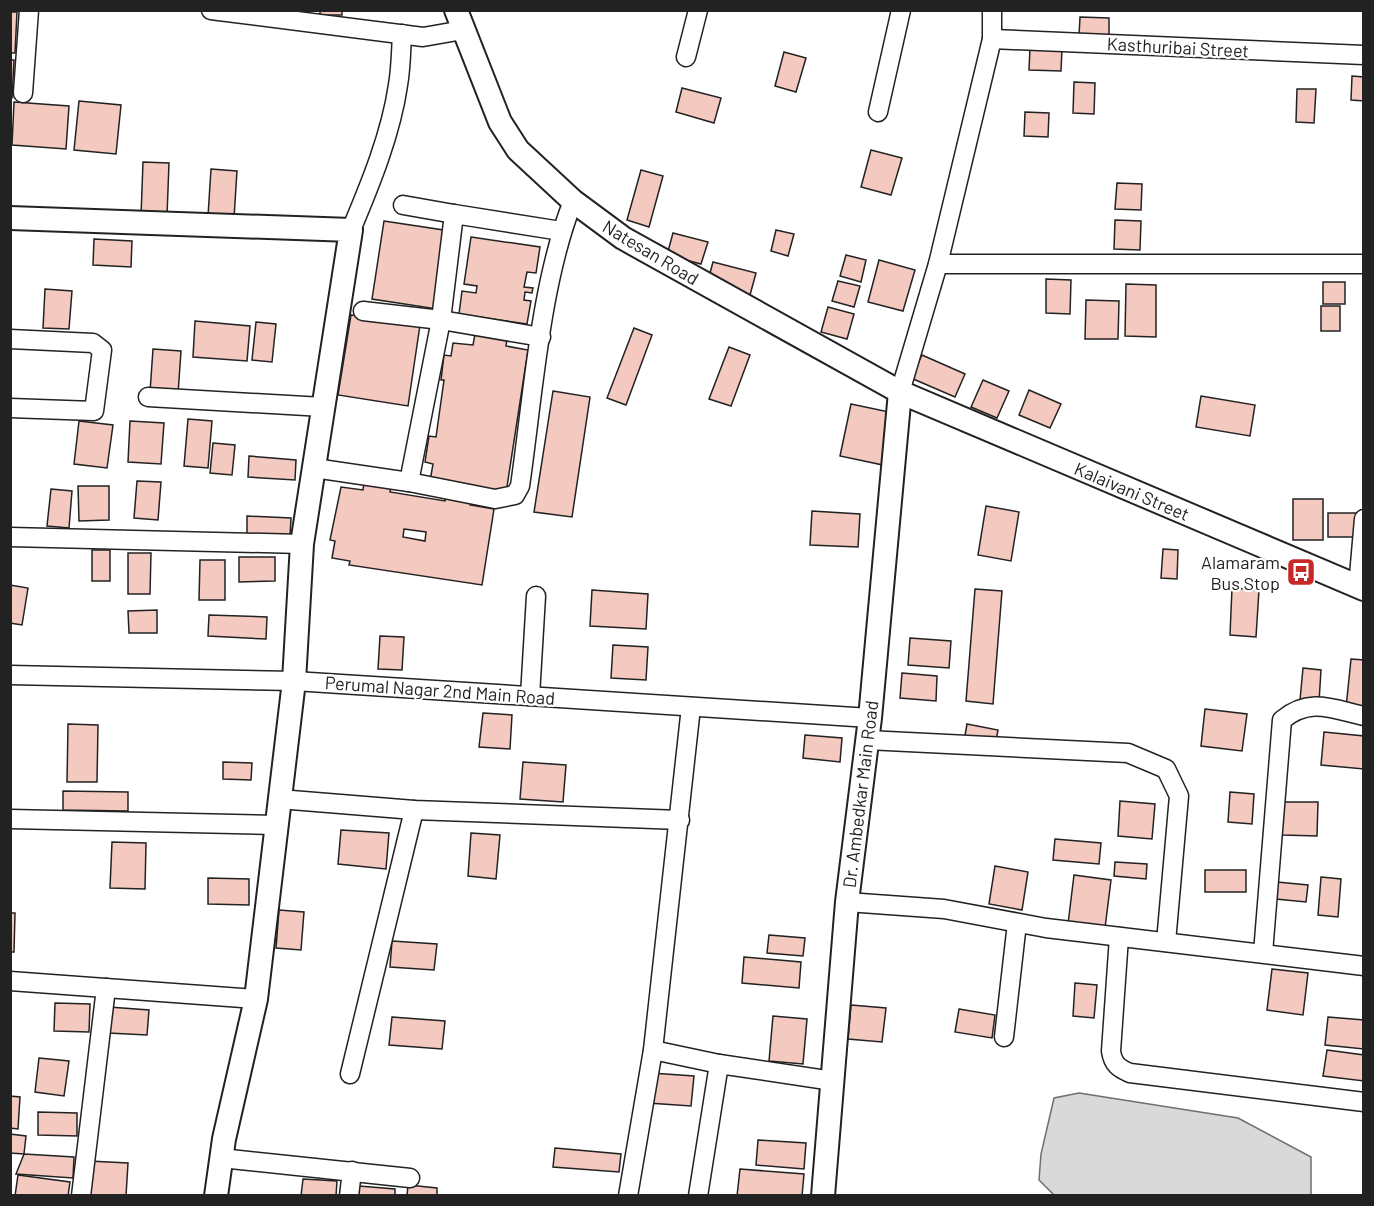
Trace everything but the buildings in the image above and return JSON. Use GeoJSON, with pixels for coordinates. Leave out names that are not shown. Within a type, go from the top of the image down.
{"type":"FeatureCollection","features":[{"type":"Feature","properties":{"kind":"street"},"geometry":{"type":"LineString","coordinates":[[23,93],[29,10]]}},
{"type":"Feature","properties":{"kind":"street"},"geometry":{"type":"LineString","coordinates":[[210,10],[423,37],[460,20]]}},
{"type":"Feature","properties":{"kind":"street"},"geometry":{"type":"LineString","coordinates":[[686,57],[698,10]]}},
{"type":"Feature","properties":{"kind":"street"},"geometry":{"type":"LineString","coordinates":[[878,112],[901,10]]}},
{"type":"Feature","properties":{"kind":"street"},"geometry":{"type":"LineString","coordinates":[[900,392],[938,264],[992,39],[992,10]]}},
{"type":"Feature","properties":{"kind":"street","name":"Natesan Road"},"geometry":{"type":"LineString","coordinates":[[460,20],[500,122],[518,150],[573,201],[623,238],[900,392]]}},
{"type":"Feature","properties":{"kind":"street"},"geometry":{"type":"LineString","coordinates":[[216,1196],[221,1158],[256,999],[294,681],[302,544],[341,308],[351,230],[364,198],[391,113],[398,85],[402,34]]}},
{"type":"Feature","properties":{"kind":"street","name":"Kasthuribai Street"},"geometry":{"type":"LineString","coordinates":[[992,39],[1364,55]]}},
{"type":"Feature","properties":{"kind":"street"},"geometry":{"type":"LineString","coordinates":[[314,468],[410,482],[495,498],[515,495],[520,486],[541,337],[561,231],[573,201]]}},
{"type":"Feature","properties":{"kind":"street"},"geometry":{"type":"LineString","coordinates":[[403,205],[561,231]]}},
{"type":"Feature","properties":{"kind":"street"},"geometry":{"type":"LineString","coordinates":[[410,482],[441,321],[454,214]]}},
{"type":"Feature","properties":{"kind":"street"},"geometry":{"type":"LineString","coordinates":[[10,218],[351,230]]}},
{"type":"Feature","properties":{"kind":"street"},"geometry":{"type":"LineString","coordinates":[[938,264],[1364,264]]}},
{"type":"Feature","properties":{"kind":"street"},"geometry":{"type":"LineString","coordinates":[[363,310],[541,337]]}},
{"type":"Feature","properties":{"kind":"street"},"geometry":{"type":"LineString","coordinates":[[10,339],[93,343],[102,350],[102,360],[94,411],[10,408]]}},
{"type":"Feature","properties":{"kind":"street","name":"Kalaivani Street"},"geometry":{"type":"LineString","coordinates":[[900,392],[1361,588]]}},
{"type":"Feature","properties":{"kind":"street","name":"Dr. Ambedkar Main Road"},"geometry":{"type":"LineString","coordinates":[[823,1196],[848,902],[868,729],[900,392]]}},
{"type":"Feature","properties":{"kind":"street"},"geometry":{"type":"LineString","coordinates":[[148,397],[323,407]]}},
{"type":"Feature","properties":{"kind":"street"},"geometry":{"type":"LineString","coordinates":[[1361,588],[1364,519]]}},
{"type":"Feature","properties":{"kind":"street"},"geometry":{"type":"LineString","coordinates":[[10,537],[302,544]]}},
{"type":"Feature","properties":{"kind":"street"},"geometry":{"type":"LineString","coordinates":[[530,696],[536,596]]}},
{"type":"Feature","properties":{"kind":"street","name":"Perumal Nagar 2nd Main Road"},"geometry":{"type":"LineString","coordinates":[[10,675],[294,681],[691,707],[868,729],[1128,753],[1158,764],[1166,770],[1179,796],[1166,942]]}},
{"type":"Feature","properties":{"kind":"street"},"geometry":{"type":"LineString","coordinates":[[1263,953],[1281,720],[1293,710],[1314,705],[1364,716]]}},
{"type":"Feature","properties":{"kind":"street"},"geometry":{"type":"LineString","coordinates":[[628,1196],[653,1050],[691,707]]}},
{"type":"Feature","properties":{"kind":"street"},"geometry":{"type":"LineString","coordinates":[[279,799],[414,810],[680,820]]}},
{"type":"Feature","properties":{"kind":"street"},"geometry":{"type":"LineString","coordinates":[[350,1074],[414,810]]}},
{"type":"Feature","properties":{"kind":"street"},"geometry":{"type":"LineString","coordinates":[[10,819],[275,825]]}},
{"type":"Feature","properties":{"kind":"street"},"geometry":{"type":"LineString","coordinates":[[848,902],[944,909],[1017,923],[1119,937],[1364,966]]}},
{"type":"Feature","properties":{"kind":"street"},"geometry":{"type":"LineString","coordinates":[[1004,1037],[1017,923]]}},
{"type":"Feature","properties":{"kind":"street"},"geometry":{"type":"LineString","coordinates":[[1119,937],[1111,1051],[1113,1061],[1119,1068],[1130,1073],[1364,1102]]}},
{"type":"Feature","properties":{"kind":"street"},"geometry":{"type":"LineString","coordinates":[[10,981],[256,999]]}},
{"type":"Feature","properties":{"kind":"street"},"geometry":{"type":"LineString","coordinates":[[81,1196],[106,988]]}},
{"type":"Feature","properties":{"kind":"street"},"geometry":{"type":"LineString","coordinates":[[653,1050],[719,1064],[833,1081]]}},
{"type":"Feature","properties":{"kind":"street"},"geometry":{"type":"LineString","coordinates":[[698,1196],[719,1064]]}},
{"type":"Feature","properties":{"kind":"street"},"geometry":{"type":"LineString","coordinates":[[221,1158],[410,1178]]}},
{"type":"Feature","properties":{"kind":"street"},"geometry":{"type":"LineString","coordinates":[[350,1196],[352,1171]]}},
{"type":"Feature","properties":{"kind":"shaded area"},"geometry":{"type":"Polygon","coordinates":[[[1079,1093],[1238,1118],[1311,1157],[1311,1195],[1054,1195],[1039,1180],[1041,1154],[1054,1098],[1079,1093]]]}},
{"type":"Feature","properties":{"kind":"place","name":"Alamaram Bus Stop"},"geometry":{"type":"Point","coordinates":[1301,572]}}]}
